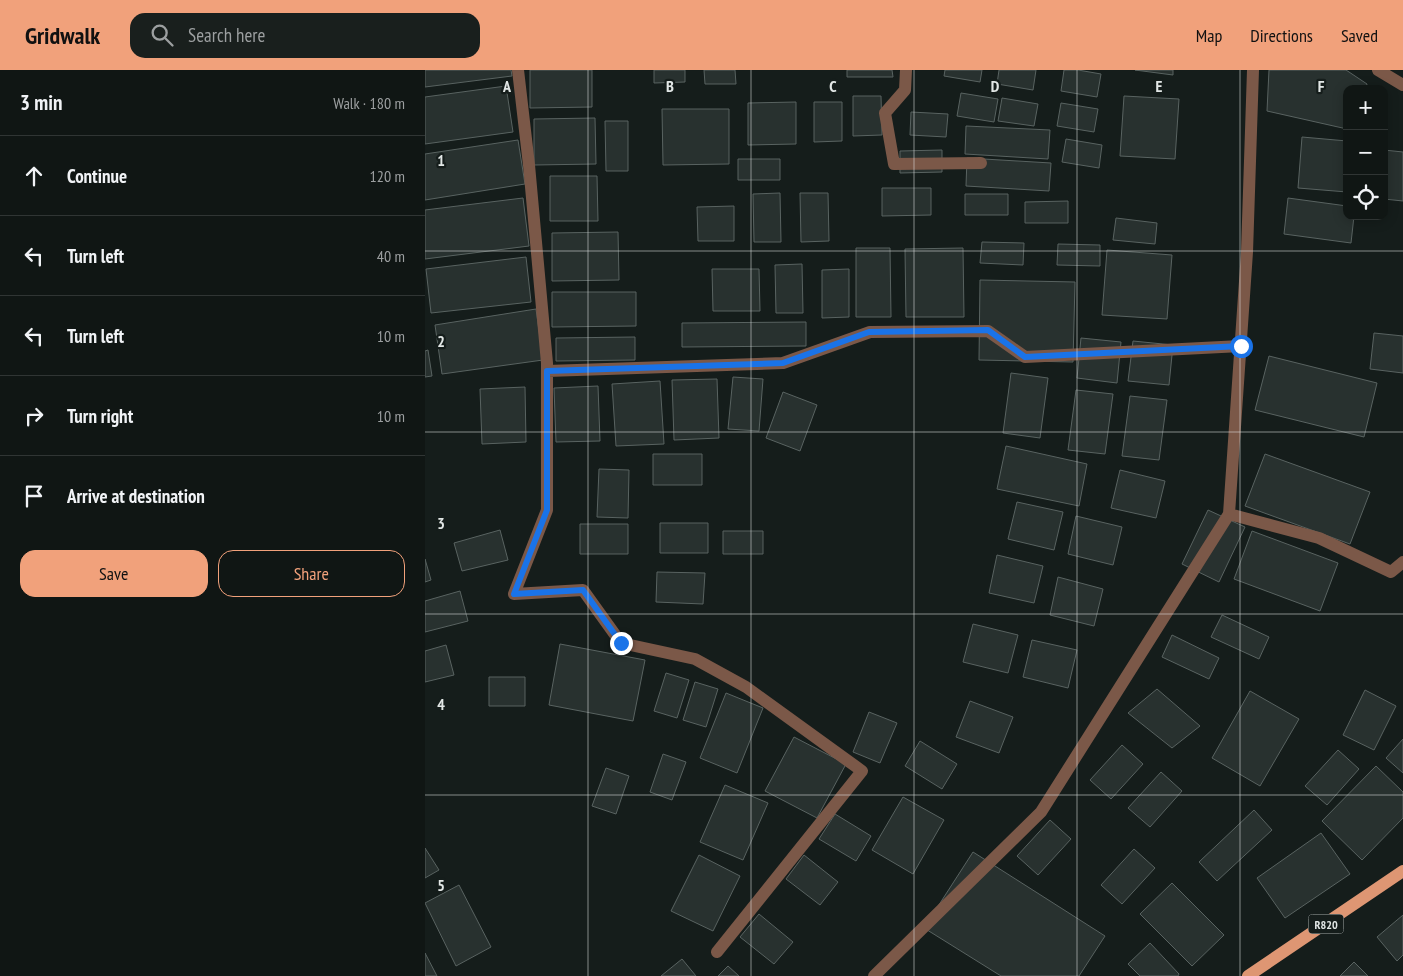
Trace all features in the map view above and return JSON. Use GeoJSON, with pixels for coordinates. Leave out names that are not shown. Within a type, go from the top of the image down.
{"type":"FeatureCollection","features":[{"type":"Feature","properties":{"kind":"main road","name":"R820"},"geometry":{"type":"LineString","coordinates":[[1248,976],[1403,871]]}},
{"type":"Feature","properties":{"kind":"street"},"geometry":{"type":"LineString","coordinates":[[518,70],[529,165],[547,371],[547,510],[514,594],[583,590],[621,643],[695,659],[746,687],[862,771],[717,952]]}},
{"type":"Feature","properties":{"kind":"street"},"geometry":{"type":"LineString","coordinates":[[906,70],[905,90],[885,113],[894,164],[981,163]]}},
{"type":"Feature","properties":{"kind":"street"},"geometry":{"type":"LineString","coordinates":[[874,976],[1041,812],[1229,514],[1247,252],[1253,70]]}},
{"type":"Feature","properties":{"kind":"street"},"geometry":{"type":"LineString","coordinates":[[1378,70],[1403,85]]}},
{"type":"Feature","properties":{"kind":"street"},"geometry":{"type":"LineString","coordinates":[[547,371],[783,363],[869,332],[988,330],[1025,357],[1241,346]]}},
{"type":"Feature","properties":{"kind":"street"},"geometry":{"type":"LineString","coordinates":[[1229,514],[1319,538],[1391,572],[1403,562]]}},
{"type":"Feature","properties":{"kind":"building"},"geometry":{"type":"Polygon","coordinates":[[[425,70],[511,70],[512,76],[425,87],[425,70]]]}},
{"type":"Feature","properties":{"kind":"building"},"geometry":{"type":"Polygon","coordinates":[[[530,70],[592,70],[592,107],[530,108],[530,70]]]}},
{"type":"Feature","properties":{"kind":"building"},"geometry":{"type":"Polygon","coordinates":[[[654,70],[685,70],[685,82],[654,83],[654,70]]]}},
{"type":"Feature","properties":{"kind":"building"},"geometry":{"type":"Polygon","coordinates":[[[704,70],[735,70],[736,84],[705,84],[704,70]]]}},
{"type":"Feature","properties":{"kind":"building"},"geometry":{"type":"Polygon","coordinates":[[[847,70],[892,70],[893,77],[847,77],[847,70]]]}},
{"type":"Feature","properties":{"kind":"building"},"geometry":{"type":"Polygon","coordinates":[[[945,70],[982,70],[980,82],[944,76],[945,70]]]}},
{"type":"Feature","properties":{"kind":"building"},"geometry":{"type":"Polygon","coordinates":[[[999,70],[1036,70],[1033,90],[997,84],[999,70]]]}},
{"type":"Feature","properties":{"kind":"building"},"geometry":{"type":"Polygon","coordinates":[[[1064,70],[1078,70],[1101,74],[1097,97],[1061,91],[1064,70]]]}},
{"type":"Feature","properties":{"kind":"building"},"geometry":{"type":"Polygon","coordinates":[[[1135,70],[1173,70],[1173,75],[1135,70]]]}},
{"type":"Feature","properties":{"kind":"building"},"geometry":{"type":"Polygon","coordinates":[[[1269,70],[1346,70],[1367,84],[1343,85],[1343,128],[1267,111],[1269,70]]]}},
{"type":"Feature","properties":{"kind":"building"},"geometry":{"type":"Polygon","coordinates":[[[506,86],[513,132],[425,144],[425,97],[506,86]]]}},
{"type":"Feature","properties":{"kind":"building"},"geometry":{"type":"Polygon","coordinates":[[[961,93],[998,99],[994,122],[957,116],[961,93]]]}},
{"type":"Feature","properties":{"kind":"building"},"geometry":{"type":"Polygon","coordinates":[[[853,96],[881,96],[882,135],[853,136],[853,96]]]}},
{"type":"Feature","properties":{"kind":"building"},"geometry":{"type":"Polygon","coordinates":[[[1124,96],[1179,99],[1175,159],[1120,156],[1124,96]]]}},
{"type":"Feature","properties":{"kind":"building"},"geometry":{"type":"Polygon","coordinates":[[[1002,98],[1038,104],[1034,126],[998,121],[1002,98]]]}},
{"type":"Feature","properties":{"kind":"building"},"geometry":{"type":"Polygon","coordinates":[[[796,102],[796,144],[748,145],[748,103],[796,102]]]}},
{"type":"Feature","properties":{"kind":"building"},"geometry":{"type":"Polygon","coordinates":[[[814,102],[842,102],[842,141],[814,142],[814,102]]]}},
{"type":"Feature","properties":{"kind":"building"},"geometry":{"type":"Polygon","coordinates":[[[1061,103],[1098,109],[1094,132],[1057,126],[1061,103]]]}},
{"type":"Feature","properties":{"kind":"building"},"geometry":{"type":"Polygon","coordinates":[[[662,109],[729,109],[729,164],[663,165],[662,109]]]}},
{"type":"Feature","properties":{"kind":"building"},"geometry":{"type":"Polygon","coordinates":[[[911,112],[948,114],[946,137],[910,135],[911,112]]]}},
{"type":"Feature","properties":{"kind":"building"},"geometry":{"type":"Polygon","coordinates":[[[595,118],[596,164],[534,165],[534,119],[595,118]]]}},
{"type":"Feature","properties":{"kind":"building"},"geometry":{"type":"Polygon","coordinates":[[[605,121],[628,121],[628,171],[606,171],[605,121]]]}},
{"type":"Feature","properties":{"kind":"building"},"geometry":{"type":"Polygon","coordinates":[[[966,126],[1050,130],[1048,159],[965,154],[966,126]]]}},
{"type":"Feature","properties":{"kind":"building"},"geometry":{"type":"Polygon","coordinates":[[[1302,137],[1343,141],[1343,192],[1298,188],[1302,137]]]}},
{"type":"Feature","properties":{"kind":"building"},"geometry":{"type":"Polygon","coordinates":[[[1066,139],[1102,145],[1099,168],[1062,162],[1066,139]]]}},
{"type":"Feature","properties":{"kind":"building"},"geometry":{"type":"Polygon","coordinates":[[[518,140],[525,184],[425,200],[425,154],[518,140]]]}},
{"type":"Feature","properties":{"kind":"building"},"geometry":{"type":"Polygon","coordinates":[[[942,150],[942,172],[900,173],[900,151],[942,150]]]}},
{"type":"Feature","properties":{"kind":"building"},"geometry":{"type":"Polygon","coordinates":[[[1388,150],[1403,152],[1403,201],[1388,199],[1388,150]]]}},
{"type":"Feature","properties":{"kind":"building"},"geometry":{"type":"Polygon","coordinates":[[[967,158],[1051,163],[1049,191],[966,186],[967,158]]]}},
{"type":"Feature","properties":{"kind":"building"},"geometry":{"type":"Polygon","coordinates":[[[738,159],[780,159],[780,180],[738,180],[738,159]]]}},
{"type":"Feature","properties":{"kind":"building"},"geometry":{"type":"Polygon","coordinates":[[[550,176],[597,176],[598,221],[550,221],[550,176]]]}},
{"type":"Feature","properties":{"kind":"building"},"geometry":{"type":"Polygon","coordinates":[[[882,188],[931,188],[931,215],[882,216],[882,188]]]}},
{"type":"Feature","properties":{"kind":"building"},"geometry":{"type":"Polygon","coordinates":[[[780,193],[781,242],[754,242],[753,194],[780,193]]]}},
{"type":"Feature","properties":{"kind":"building"},"geometry":{"type":"Polygon","coordinates":[[[800,193],[828,193],[829,241],[801,242],[800,193]]]}},
{"type":"Feature","properties":{"kind":"building"},"geometry":{"type":"Polygon","coordinates":[[[965,194],[1008,194],[1008,215],[965,215],[965,194]]]}},
{"type":"Feature","properties":{"kind":"building"},"geometry":{"type":"Polygon","coordinates":[[[523,198],[529,246],[425,259],[425,210],[523,198]]]}},
{"type":"Feature","properties":{"kind":"building"},"geometry":{"type":"Polygon","coordinates":[[[1288,198],[1343,205],[1343,220],[1354,220],[1351,243],[1284,234],[1288,198]]]}},
{"type":"Feature","properties":{"kind":"building"},"geometry":{"type":"Polygon","coordinates":[[[1068,201],[1068,223],[1025,223],[1025,202],[1068,201]]]}},
{"type":"Feature","properties":{"kind":"building"},"geometry":{"type":"Polygon","coordinates":[[[734,206],[734,241],[698,241],[697,207],[734,206]]]}},
{"type":"Feature","properties":{"kind":"building"},"geometry":{"type":"Polygon","coordinates":[[[1116,218],[1157,223],[1155,244],[1113,240],[1116,218]]]}},
{"type":"Feature","properties":{"kind":"building"},"geometry":{"type":"Polygon","coordinates":[[[618,232],[619,280],[552,281],[552,233],[618,232]]]}},
{"type":"Feature","properties":{"kind":"building"},"geometry":{"type":"Polygon","coordinates":[[[982,242],[1024,243],[1023,265],[980,263],[982,242]]]}},
{"type":"Feature","properties":{"kind":"building"},"geometry":{"type":"Polygon","coordinates":[[[1058,244],[1100,245],[1100,266],[1057,265],[1058,244]]]}},
{"type":"Feature","properties":{"kind":"building"},"geometry":{"type":"Polygon","coordinates":[[[856,248],[890,248],[891,317],[856,317],[856,248]]]}},
{"type":"Feature","properties":{"kind":"building"},"geometry":{"type":"Polygon","coordinates":[[[963,248],[964,317],[906,317],[905,249],[963,248]]]}},
{"type":"Feature","properties":{"kind":"building"},"geometry":{"type":"Polygon","coordinates":[[[1107,250],[1172,255],[1167,319],[1102,315],[1107,250]]]}},
{"type":"Feature","properties":{"kind":"building"},"geometry":{"type":"Polygon","coordinates":[[[526,257],[531,302],[431,313],[426,269],[526,257]]]}},
{"type":"Feature","properties":{"kind":"building"},"geometry":{"type":"Polygon","coordinates":[[[802,264],[803,313],[776,313],[775,265],[802,264]]]}},
{"type":"Feature","properties":{"kind":"building"},"geometry":{"type":"Polygon","coordinates":[[[712,269],[759,269],[760,311],[713,311],[712,269]]]}},
{"type":"Feature","properties":{"kind":"building"},"geometry":{"type":"Polygon","coordinates":[[[849,269],[849,317],[822,318],[822,270],[849,269]]]}},
{"type":"Feature","properties":{"kind":"building"},"geometry":{"type":"Polygon","coordinates":[[[980,280],[1075,282],[1073,362],[979,360],[980,280]]]}},
{"type":"Feature","properties":{"kind":"building"},"geometry":{"type":"Polygon","coordinates":[[[552,292],[636,292],[636,326],[552,327],[552,292]]]}},
{"type":"Feature","properties":{"kind":"building"},"geometry":{"type":"Polygon","coordinates":[[[536,309],[543,360],[442,374],[435,325],[536,309]]]}},
{"type":"Feature","properties":{"kind":"building"},"geometry":{"type":"Polygon","coordinates":[[[806,322],[806,346],[682,347],[682,323],[806,322]]]}},
{"type":"Feature","properties":{"kind":"building"},"geometry":{"type":"Polygon","coordinates":[[[1374,333],[1403,336],[1403,373],[1370,369],[1374,333]]]}},
{"type":"Feature","properties":{"kind":"building"},"geometry":{"type":"Polygon","coordinates":[[[635,337],[635,360],[556,361],[556,338],[635,337]]]}},
{"type":"Feature","properties":{"kind":"building"},"geometry":{"type":"Polygon","coordinates":[[[1081,338],[1121,342],[1117,383],[1077,378],[1081,338]]]}},
{"type":"Feature","properties":{"kind":"building"},"geometry":{"type":"Polygon","coordinates":[[[1133,341],[1173,345],[1169,385],[1128,381],[1133,341]]]}},
{"type":"Feature","properties":{"kind":"building"},"geometry":{"type":"Polygon","coordinates":[[[428,350],[432,376],[425,377],[425,351],[428,350]]]}},
{"type":"Feature","properties":{"kind":"building"},"geometry":{"type":"Polygon","coordinates":[[[1269,356],[1377,383],[1364,437],[1255,410],[1269,356]]]}},
{"type":"Feature","properties":{"kind":"building"},"geometry":{"type":"Polygon","coordinates":[[[1011,373],[1048,378],[1040,438],[1003,433],[1011,373]]]}},
{"type":"Feature","properties":{"kind":"building"},"geometry":{"type":"Polygon","coordinates":[[[733,377],[763,379],[759,431],[728,429],[733,377]]]}},
{"type":"Feature","properties":{"kind":"building"},"geometry":{"type":"Polygon","coordinates":[[[717,379],[719,438],[674,440],[672,380],[717,379]]]}},
{"type":"Feature","properties":{"kind":"building"},"geometry":{"type":"Polygon","coordinates":[[[660,381],[664,444],[616,446],[612,384],[660,381]]]}},
{"type":"Feature","properties":{"kind":"building"},"geometry":{"type":"Polygon","coordinates":[[[598,386],[600,441],[556,442],[554,388],[598,386]]]}},
{"type":"Feature","properties":{"kind":"building"},"geometry":{"type":"Polygon","coordinates":[[[525,387],[526,442],[482,444],[480,389],[525,387]]]}},
{"type":"Feature","properties":{"kind":"building"},"geometry":{"type":"Polygon","coordinates":[[[1076,390],[1113,394],[1105,454],[1068,450],[1076,390]]]}},
{"type":"Feature","properties":{"kind":"building"},"geometry":{"type":"Polygon","coordinates":[[[783,392],[817,405],[800,451],[766,438],[783,392]]]}},
{"type":"Feature","properties":{"kind":"building"},"geometry":{"type":"Polygon","coordinates":[[[1130,396],[1167,400],[1159,460],[1122,456],[1130,396]]]}},
{"type":"Feature","properties":{"kind":"building"},"geometry":{"type":"Polygon","coordinates":[[[1006,446],[1087,464],[1079,506],[997,489],[1006,446]]]}},
{"type":"Feature","properties":{"kind":"building"},"geometry":{"type":"Polygon","coordinates":[[[653,454],[702,454],[702,485],[653,485],[653,454]]]}},
{"type":"Feature","properties":{"kind":"building"},"geometry":{"type":"Polygon","coordinates":[[[1265,454],[1370,492],[1350,544],[1245,506],[1265,454]]]}},
{"type":"Feature","properties":{"kind":"building"},"geometry":{"type":"Polygon","coordinates":[[[599,469],[629,470],[628,518],[597,517],[599,469]]]}},
{"type":"Feature","properties":{"kind":"building"},"geometry":{"type":"Polygon","coordinates":[[[1120,470],[1165,481],[1156,518],[1111,508],[1120,470]]]}},
{"type":"Feature","properties":{"kind":"building"},"geometry":{"type":"Polygon","coordinates":[[[1017,502],[1063,512],[1054,550],[1008,539],[1017,502]]]}},
{"type":"Feature","properties":{"kind":"building"},"geometry":{"type":"Polygon","coordinates":[[[1208,510],[1245,527],[1219,582],[1182,564],[1208,510]]]}},
{"type":"Feature","properties":{"kind":"building"},"geometry":{"type":"Polygon","coordinates":[[[1076,516],[1122,527],[1113,565],[1068,554],[1076,516]]]}},
{"type":"Feature","properties":{"kind":"building"},"geometry":{"type":"Polygon","coordinates":[[[660,523],[708,523],[708,553],[660,553],[660,523]]]}},
{"type":"Feature","properties":{"kind":"building"},"geometry":{"type":"Polygon","coordinates":[[[580,524],[628,524],[628,554],[580,554],[580,524]]]}},
{"type":"Feature","properties":{"kind":"building"},"geometry":{"type":"Polygon","coordinates":[[[500,530],[508,560],[462,571],[454,543],[500,530]]]}},
{"type":"Feature","properties":{"kind":"building"},"geometry":{"type":"Polygon","coordinates":[[[723,531],[763,531],[763,554],[723,554],[723,531]]]}},
{"type":"Feature","properties":{"kind":"building"},"geometry":{"type":"Polygon","coordinates":[[[1252,531],[1338,563],[1320,611],[1234,579],[1252,531]]]}},
{"type":"Feature","properties":{"kind":"building"},"geometry":{"type":"Polygon","coordinates":[[[997,555],[1043,566],[1034,603],[989,593],[997,555]]]}},
{"type":"Feature","properties":{"kind":"building"},"geometry":{"type":"Polygon","coordinates":[[[425,559],[431,580],[425,582],[425,559]]]}},
{"type":"Feature","properties":{"kind":"building"},"geometry":{"type":"Polygon","coordinates":[[[657,572],[705,573],[703,604],[656,602],[657,572]]]}},
{"type":"Feature","properties":{"kind":"building"},"geometry":{"type":"Polygon","coordinates":[[[1058,577],[1103,589],[1094,626],[1050,615],[1058,577]]]}},
{"type":"Feature","properties":{"kind":"building"},"geometry":{"type":"Polygon","coordinates":[[[460,591],[468,621],[425,632],[425,601],[460,591]]]}},
{"type":"Feature","properties":{"kind":"building"},"geometry":{"type":"Polygon","coordinates":[[[1222,615],[1269,637],[1259,659],[1211,637],[1222,615]]]}},
{"type":"Feature","properties":{"kind":"building"},"geometry":{"type":"Polygon","coordinates":[[[973,624],[1018,635],[1008,673],[963,662],[973,624]]]}},
{"type":"Feature","properties":{"kind":"building"},"geometry":{"type":"Polygon","coordinates":[[[1172,635],[1219,658],[1209,679],[1162,657],[1172,635]]]}},
{"type":"Feature","properties":{"kind":"building"},"geometry":{"type":"Polygon","coordinates":[[[1032,640],[1077,650],[1068,688],[1023,677],[1032,640]]]}},
{"type":"Feature","properties":{"kind":"building"},"geometry":{"type":"Polygon","coordinates":[[[560,644],[645,660],[633,721],[549,705],[560,644]]]}},
{"type":"Feature","properties":{"kind":"building"},"geometry":{"type":"Polygon","coordinates":[[[446,645],[454,675],[425,682],[425,651],[446,645]]]}},
{"type":"Feature","properties":{"kind":"building"},"geometry":{"type":"Polygon","coordinates":[[[666,673],[689,680],[677,718],[654,711],[666,673]]]}},
{"type":"Feature","properties":{"kind":"building"},"geometry":{"type":"Polygon","coordinates":[[[489,677],[525,677],[525,706],[489,706],[489,677]]]}},
{"type":"Feature","properties":{"kind":"building"},"geometry":{"type":"Polygon","coordinates":[[[695,682],[718,689],[706,727],[683,720],[695,682]]]}},
{"type":"Feature","properties":{"kind":"building"},"geometry":{"type":"Polygon","coordinates":[[[1157,689],[1200,726],[1172,748],[1128,713],[1157,689]]]}},
{"type":"Feature","properties":{"kind":"building"},"geometry":{"type":"Polygon","coordinates":[[[1365,690],[1396,706],[1374,750],[1343,735],[1365,690]]]}},
{"type":"Feature","properties":{"kind":"building"},"geometry":{"type":"Polygon","coordinates":[[[1250,691],[1299,719],[1260,786],[1212,758],[1250,691]]]}},
{"type":"Feature","properties":{"kind":"building"},"geometry":{"type":"Polygon","coordinates":[[[726,693],[763,708],[737,773],[700,758],[726,693]]]}},
{"type":"Feature","properties":{"kind":"building"},"geometry":{"type":"Polygon","coordinates":[[[970,701],[1013,717],[999,753],[956,737],[970,701]]]}},
{"type":"Feature","properties":{"kind":"building"},"geometry":{"type":"Polygon","coordinates":[[[869,712],[897,723],[880,763],[853,752],[869,712]]]}},
{"type":"Feature","properties":{"kind":"building"},"geometry":{"type":"Polygon","coordinates":[[[794,737],[846,764],[817,818],[765,791],[794,737]]]}},
{"type":"Feature","properties":{"kind":"building"},"geometry":{"type":"Polygon","coordinates":[[[1403,739],[1403,773],[1386,758],[1403,739]]]}},
{"type":"Feature","properties":{"kind":"building"},"geometry":{"type":"Polygon","coordinates":[[[920,741],[957,764],[942,789],[905,766],[920,741]]]}},
{"type":"Feature","properties":{"kind":"building"},"geometry":{"type":"Polygon","coordinates":[[[1122,745],[1143,764],[1111,799],[1090,780],[1122,745]]]}},
{"type":"Feature","properties":{"kind":"building"},"geometry":{"type":"Polygon","coordinates":[[[1338,750],[1359,769],[1327,805],[1305,786],[1338,750]]]}},
{"type":"Feature","properties":{"kind":"building"},"geometry":{"type":"Polygon","coordinates":[[[663,754],[686,762],[672,800],[650,792],[663,754]]]}},
{"type":"Feature","properties":{"kind":"building"},"geometry":{"type":"Polygon","coordinates":[[[1376,766],[1403,792],[1403,818],[1362,860],[1322,821],[1376,766]]]}},
{"type":"Feature","properties":{"kind":"building"},"geometry":{"type":"Polygon","coordinates":[[[606,768],[629,776],[616,814],[592,806],[606,768]]]}},
{"type":"Feature","properties":{"kind":"building"},"geometry":{"type":"Polygon","coordinates":[[[1161,772],[1182,791],[1150,827],[1128,808],[1161,772]]]}},
{"type":"Feature","properties":{"kind":"building"},"geometry":{"type":"Polygon","coordinates":[[[725,785],[768,803],[743,860],[700,842],[725,785]]]}},
{"type":"Feature","properties":{"kind":"building"},"geometry":{"type":"Polygon","coordinates":[[[903,797],[944,820],[913,874],[872,850],[903,797]]]}},
{"type":"Feature","properties":{"kind":"building"},"geometry":{"type":"Polygon","coordinates":[[[1254,810],[1272,830],[1217,881],[1199,862],[1254,810]]]}},
{"type":"Feature","properties":{"kind":"building"},"geometry":{"type":"Polygon","coordinates":[[[835,814],[871,836],[856,861],[819,839],[835,814]]]}},
{"type":"Feature","properties":{"kind":"building"},"geometry":{"type":"Polygon","coordinates":[[[1050,820],[1071,839],[1038,875],[1017,856],[1050,820]]]}},
{"type":"Feature","properties":{"kind":"building"},"geometry":{"type":"Polygon","coordinates":[[[1321,833],[1350,874],[1285,918],[1257,878],[1321,833]]]}},
{"type":"Feature","properties":{"kind":"building"},"geometry":{"type":"Polygon","coordinates":[[[425,848],[439,870],[425,878],[425,848]]]}},
{"type":"Feature","properties":{"kind":"building"},"geometry":{"type":"Polygon","coordinates":[[[1134,849],[1155,868],[1122,904],[1101,885],[1134,849]]]}},
{"type":"Feature","properties":{"kind":"building"},"geometry":{"type":"Polygon","coordinates":[[[973,852],[1105,936],[1079,976],[1001,976],[924,928],[973,852]]]}},
{"type":"Feature","properties":{"kind":"building"},"geometry":{"type":"Polygon","coordinates":[[[699,855],[740,876],[713,931],[671,911],[699,855]]]}},
{"type":"Feature","properties":{"kind":"building"},"geometry":{"type":"Polygon","coordinates":[[[804,855],[838,882],[820,905],[786,879],[804,855]]]}},
{"type":"Feature","properties":{"kind":"building"},"geometry":{"type":"Polygon","coordinates":[[[1172,883],[1224,935],[1192,966],[1140,914],[1172,883]]]}},
{"type":"Feature","properties":{"kind":"building"},"geometry":{"type":"Polygon","coordinates":[[[459,885],[491,947],[456,966],[425,903],[459,885]]]}},
{"type":"Feature","properties":{"kind":"building"},"geometry":{"type":"Polygon","coordinates":[[[759,914],[793,942],[774,964],[740,937],[759,914]]]}},
{"type":"Feature","properties":{"kind":"building"},"geometry":{"type":"Polygon","coordinates":[[[1403,915],[1403,955],[1397,961],[1377,937],[1403,915]]]}},
{"type":"Feature","properties":{"kind":"building"},"geometry":{"type":"Polygon","coordinates":[[[1150,943],[1179,974],[1178,976],[1140,976],[1128,964],[1150,943]]]}},
{"type":"Feature","properties":{"kind":"building"},"geometry":{"type":"Polygon","coordinates":[[[425,953],[437,976],[425,976],[425,953]]]}},
{"type":"Feature","properties":{"kind":"building"},"geometry":{"type":"Polygon","coordinates":[[[682,959],[696,976],[661,976],[682,959]]]}},
{"type":"Feature","properties":{"kind":"building"},"geometry":{"type":"Polygon","coordinates":[[[1354,962],[1368,976],[1340,976],[1354,962]]]}},
{"type":"Feature","properties":{"kind":"building"},"geometry":{"type":"Polygon","coordinates":[[[728,966],[739,976],[718,976],[728,966]]]}},
{"type":"Feature","properties":{"kind":"route"},"geometry":{"type":"LineString","coordinates":[[621,643],[583,590],[514,594],[547,510],[547,371],[783,363],[869,332],[988,330],[1025,357],[1241,346]]}}]}
